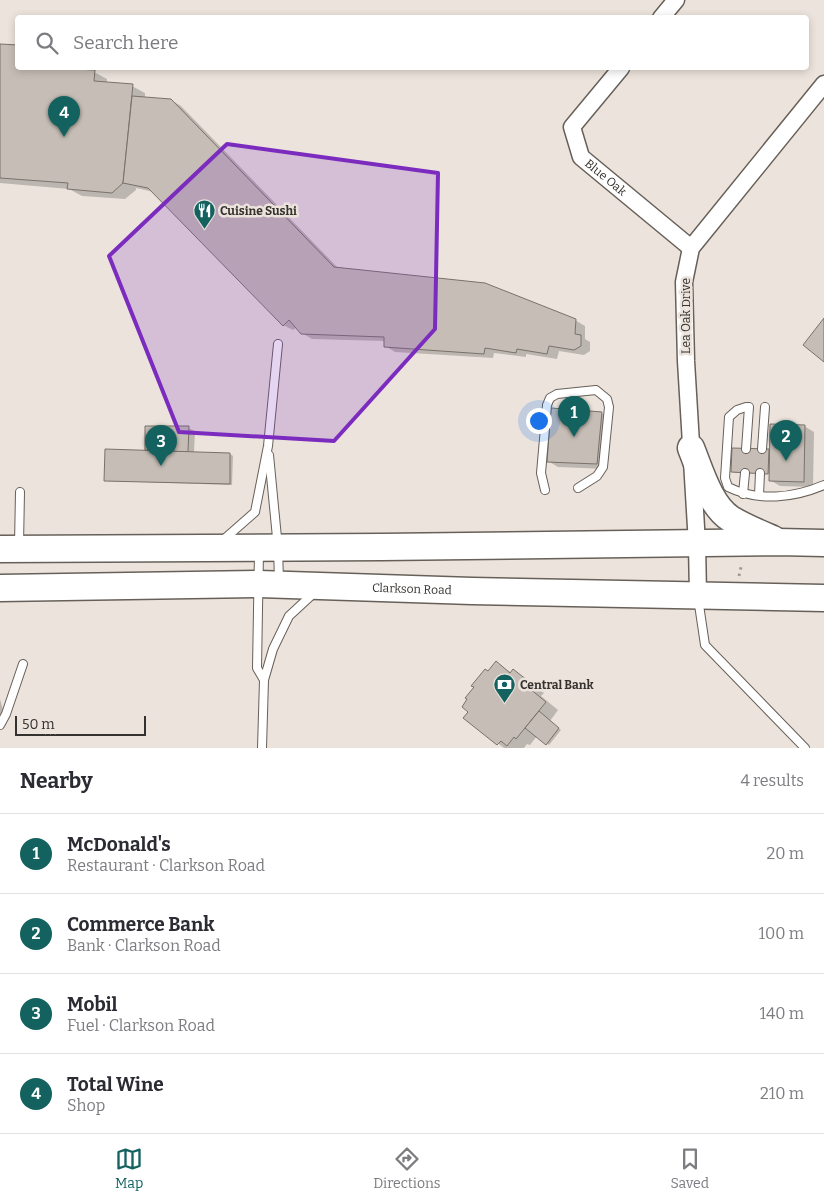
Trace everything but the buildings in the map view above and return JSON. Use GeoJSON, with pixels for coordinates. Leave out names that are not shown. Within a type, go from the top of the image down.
{"type":"FeatureCollection","features":[{"type":"Feature","properties":{"kind":"main road"},"geometry":{"type":"LineString","coordinates":[[691,448],[708,490],[719,508],[729,519],[778,542]]}},
{"type":"Feature","properties":{"kind":"main road"},"geometry":{"type":"LineString","coordinates":[[10,550],[509,544],[824,543]]}},
{"type":"Feature","properties":{"kind":"main road","name":"Clarkson Road"},"geometry":{"type":"LineString","coordinates":[[0,588],[269,585],[824,598]]}},
{"type":"Feature","properties":{"kind":"street"},"geometry":{"type":"LineString","coordinates":[[664,15],[676,0]]}},
{"type":"Feature","properties":{"kind":"street","name":"Blue Oak"},"geometry":{"type":"LineString","coordinates":[[619,70],[572,127],[581,156],[691,248]]}},
{"type":"Feature","properties":{"kind":"street","name":"Lea Oak Drive"},"geometry":{"type":"LineString","coordinates":[[698,595],[686,361],[684,282],[691,248],[824,84]]}},
{"type":"Feature","properties":{"kind":"lane"},"geometry":{"type":"LineString","coordinates":[[213,548],[255,512],[268,446],[278,344]]}},
{"type":"Feature","properties":{"kind":"lane"},"geometry":{"type":"LineString","coordinates":[[545,490],[541,473],[547,405],[550,398],[557,394],[596,390],[606,399],[609,407],[603,467],[598,476],[578,488]]}},
{"type":"Feature","properties":{"kind":"lane"},"geometry":{"type":"LineString","coordinates":[[746,449],[748,407],[737,410],[729,417],[725,478],[728,487],[743,494],[782,497],[808,492],[824,485]]}},
{"type":"Feature","properties":{"kind":"lane"},"geometry":{"type":"LineString","coordinates":[[762,449],[765,407]]}},
{"type":"Feature","properties":{"kind":"lane"},"geometry":{"type":"LineString","coordinates":[[264,680],[256,668],[269,585],[268,446]]}},
{"type":"Feature","properties":{"kind":"lane"},"geometry":{"type":"LineString","coordinates":[[743,494],[745,473]]}},
{"type":"Feature","properties":{"kind":"lane"},"geometry":{"type":"LineString","coordinates":[[759,495],[760,473]]}},
{"type":"Feature","properties":{"kind":"lane"},"geometry":{"type":"LineString","coordinates":[[10,550],[20,492]]}},
{"type":"Feature","properties":{"kind":"lane"},"geometry":{"type":"LineString","coordinates":[[269,548],[269,585]]}},
{"type":"Feature","properties":{"kind":"lane"},"geometry":{"type":"LineString","coordinates":[[262,748],[264,680],[273,649],[289,616],[322,587]]}},
{"type":"Feature","properties":{"kind":"lane"},"geometry":{"type":"LineString","coordinates":[[698,595],[705,645],[805,748]]}},
{"type":"Feature","properties":{"kind":"lane"},"geometry":{"type":"LineString","coordinates":[[0,725],[6,714],[23,664]]}},
{"type":"Feature","properties":{"kind":"highlighted area"},"geometry":{"type":"Polygon","coordinates":[[[227,144],[438,173],[435,329],[334,441],[179,432],[109,256],[227,144]]]}},
{"type":"Feature","properties":{"kind":"place","name":"Total Wine"},"geometry":{"type":"Point","coordinates":[64,137]}},
{"type":"Feature","properties":{"kind":"place","name":"Cuisine Sushi"},"geometry":{"type":"Point","coordinates":[204,230]}},
{"type":"Feature","properties":{"kind":"place","name":"McDonald's"},"geometry":{"type":"Point","coordinates":[574,437]}},
{"type":"Feature","properties":{"kind":"place","name":"Commerce Bank"},"geometry":{"type":"Point","coordinates":[786,461]}},
{"type":"Feature","properties":{"kind":"place","name":"Mobil"},"geometry":{"type":"Point","coordinates":[161,466]}},
{"type":"Feature","properties":{"kind":"place","name":"Central Bank"},"geometry":{"type":"Point","coordinates":[504,704]}}]}
